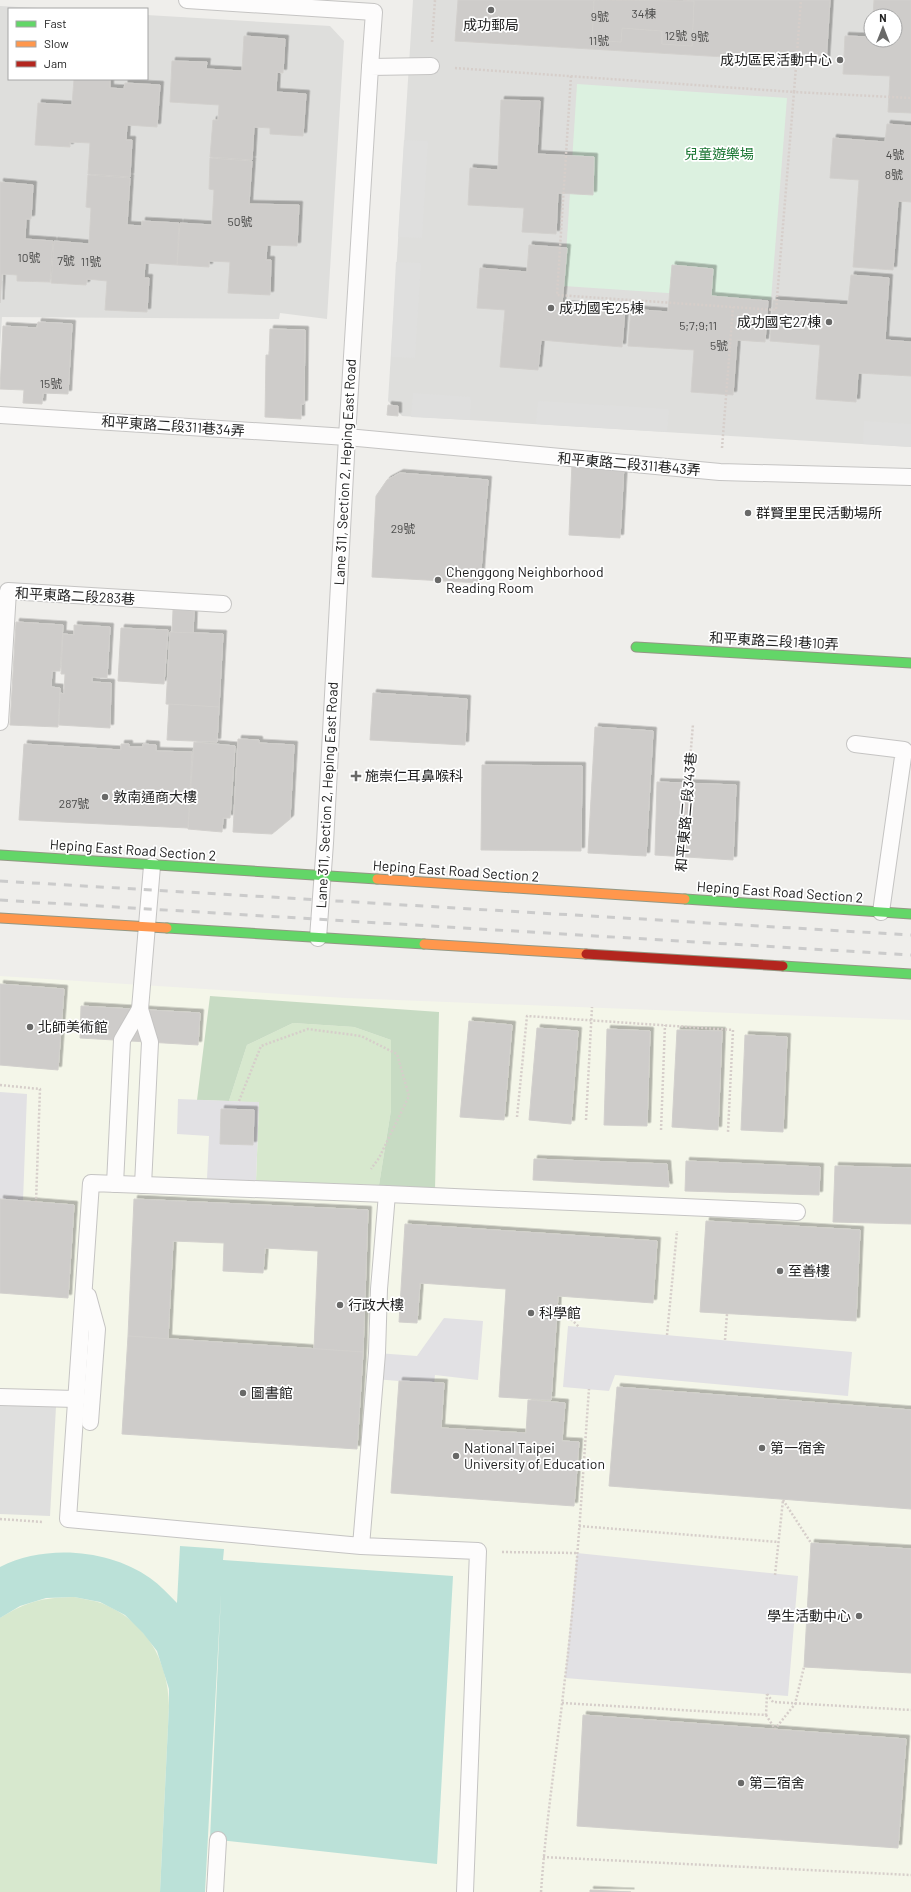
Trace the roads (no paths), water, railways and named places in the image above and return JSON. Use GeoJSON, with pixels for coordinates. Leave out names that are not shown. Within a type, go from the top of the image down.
{"type":"FeatureCollection","features":[{"type":"Feature","properties":{"kind":"main road","name":"和平東路三段1巷10弄"},"geometry":{"type":"LineString","coordinates":[[636,647],[911,663]]}},
{"type":"Feature","properties":{"kind":"main road","name":"Heping East Road Section 2"},"geometry":{"type":"LineString","coordinates":[[0,856],[911,914]]}},
{"type":"Feature","properties":{"kind":"main road"},"geometry":{"type":"LineString","coordinates":[[0,918],[911,974]]}},
{"type":"Feature","properties":{"kind":"lane","name":"Lane 311, Section 2, Heping East Road"},"geometry":{"type":"LineString","coordinates":[[187,0],[374,12],[347,437],[323,877],[318,938]]}},
{"type":"Feature","properties":{"kind":"lane"},"geometry":{"type":"LineString","coordinates":[[370,67],[431,66]]}},
{"type":"Feature","properties":{"kind":"lane","name":"和平東路二段311巷34弄"},"geometry":{"type":"LineString","coordinates":[[0,415],[347,437]]}},
{"type":"Feature","properties":{"kind":"lane","name":"和平東路二段311巷43弄"},"geometry":{"type":"LineString","coordinates":[[347,437],[720,472],[911,476]]}},
{"type":"Feature","properties":{"kind":"lane","name":"和平東路二段283巷"},"geometry":{"type":"LineString","coordinates":[[0,722],[8,592],[223,604]]}},
{"type":"Feature","properties":{"kind":"lane"},"geometry":{"type":"LineString","coordinates":[[855,744],[907,750],[881,912]]}},
{"type":"Feature","properties":{"kind":"lane"},"geometry":{"type":"LineString","coordinates":[[143,1185],[150,1042],[140,1010],[152,866]]}},
{"type":"Feature","properties":{"kind":"lane"},"geometry":{"type":"LineString","coordinates":[[115,1184],[122,1040],[140,1010]]}},
{"type":"Feature","properties":{"kind":"lane"},"geometry":{"type":"LineString","coordinates":[[465,1892],[478,1551],[360,1546],[68,1519],[91,1183],[797,1212]]}},
{"type":"Feature","properties":{"kind":"lane"},"geometry":{"type":"LineString","coordinates":[[360,1546],[377,1353],[379,1289],[387,1194]]}},
{"type":"Feature","properties":{"kind":"lane"},"geometry":{"type":"LineString","coordinates":[[85,1285],[97,1329],[90,1422]]}},
{"type":"Feature","properties":{"kind":"lane"},"geometry":{"type":"LineString","coordinates":[[363,1405],[369,1308],[379,1289]]}},
{"type":"Feature","properties":{"kind":"lane"},"geometry":{"type":"LineString","coordinates":[[0,1397],[76,1399]]}},
{"type":"Feature","properties":{"kind":"lane"},"geometry":{"type":"LineString","coordinates":[[215,1892],[218,1840]]}},
{"type":"Feature","properties":{"kind":"railway"},"geometry":{"type":"LineString","coordinates":[[0,881],[911,935]]}},
{"type":"Feature","properties":{"kind":"railway"},"geometry":{"type":"LineString","coordinates":[[0,900],[911,955]]}},
{"type":"Feature","properties":{"kind":"place","name":"成功郵局"},"geometry":{"type":"Point","coordinates":[491,10]}},
{"type":"Feature","properties":{"kind":"place","name":"成功區民活動中心"},"geometry":{"type":"Point","coordinates":[840,60]}},
{"type":"Feature","properties":{"kind":"place","name":"成功國宅25棟"},"geometry":{"type":"Point","coordinates":[551,308]}},
{"type":"Feature","properties":{"kind":"place","name":"成功國宅27棟"},"geometry":{"type":"Point","coordinates":[829,322]}},
{"type":"Feature","properties":{"kind":"place","name":"群賢里里民活動場所"},"geometry":{"type":"Point","coordinates":[748,513]}},
{"type":"Feature","properties":{"kind":"place","name":"Chenggong Neighborhood Reading Room"},"geometry":{"type":"Point","coordinates":[438,580]}},
{"type":"Feature","properties":{"kind":"place","name":"施崇仁耳鼻喉科"},"geometry":{"type":"Point","coordinates":[356,776]}},
{"type":"Feature","properties":{"kind":"place","name":"敦南通商大樓"},"geometry":{"type":"Point","coordinates":[105,797]}},
{"type":"Feature","properties":{"kind":"place","name":"北師美術館"},"geometry":{"type":"Point","coordinates":[30,1027]}},
{"type":"Feature","properties":{"kind":"place","name":"至善樓"},"geometry":{"type":"Point","coordinates":[780,1271]}},
{"type":"Feature","properties":{"kind":"place","name":"行政大樓"},"geometry":{"type":"Point","coordinates":[340,1305]}},
{"type":"Feature","properties":{"kind":"place","name":"科學館"},"geometry":{"type":"Point","coordinates":[531,1313]}},
{"type":"Feature","properties":{"kind":"place","name":"圖書館"},"geometry":{"type":"Point","coordinates":[243,1393]}},
{"type":"Feature","properties":{"kind":"place","name":"第一宿舍"},"geometry":{"type":"Point","coordinates":[762,1448]}},
{"type":"Feature","properties":{"kind":"place","name":"National Taipei University of Education"},"geometry":{"type":"Point","coordinates":[456,1456]}},
{"type":"Feature","properties":{"kind":"place","name":"學生活動中心"},"geometry":{"type":"Point","coordinates":[859,1616]}},
{"type":"Feature","properties":{"kind":"place","name":"第二宿舍"},"geometry":{"type":"Point","coordinates":[741,1783]}},
{"type":"Feature","properties":{"kind":"park label","name":"兒童遊樂場"},"geometry":{"type":"Point","coordinates":[719,154]}}]}
